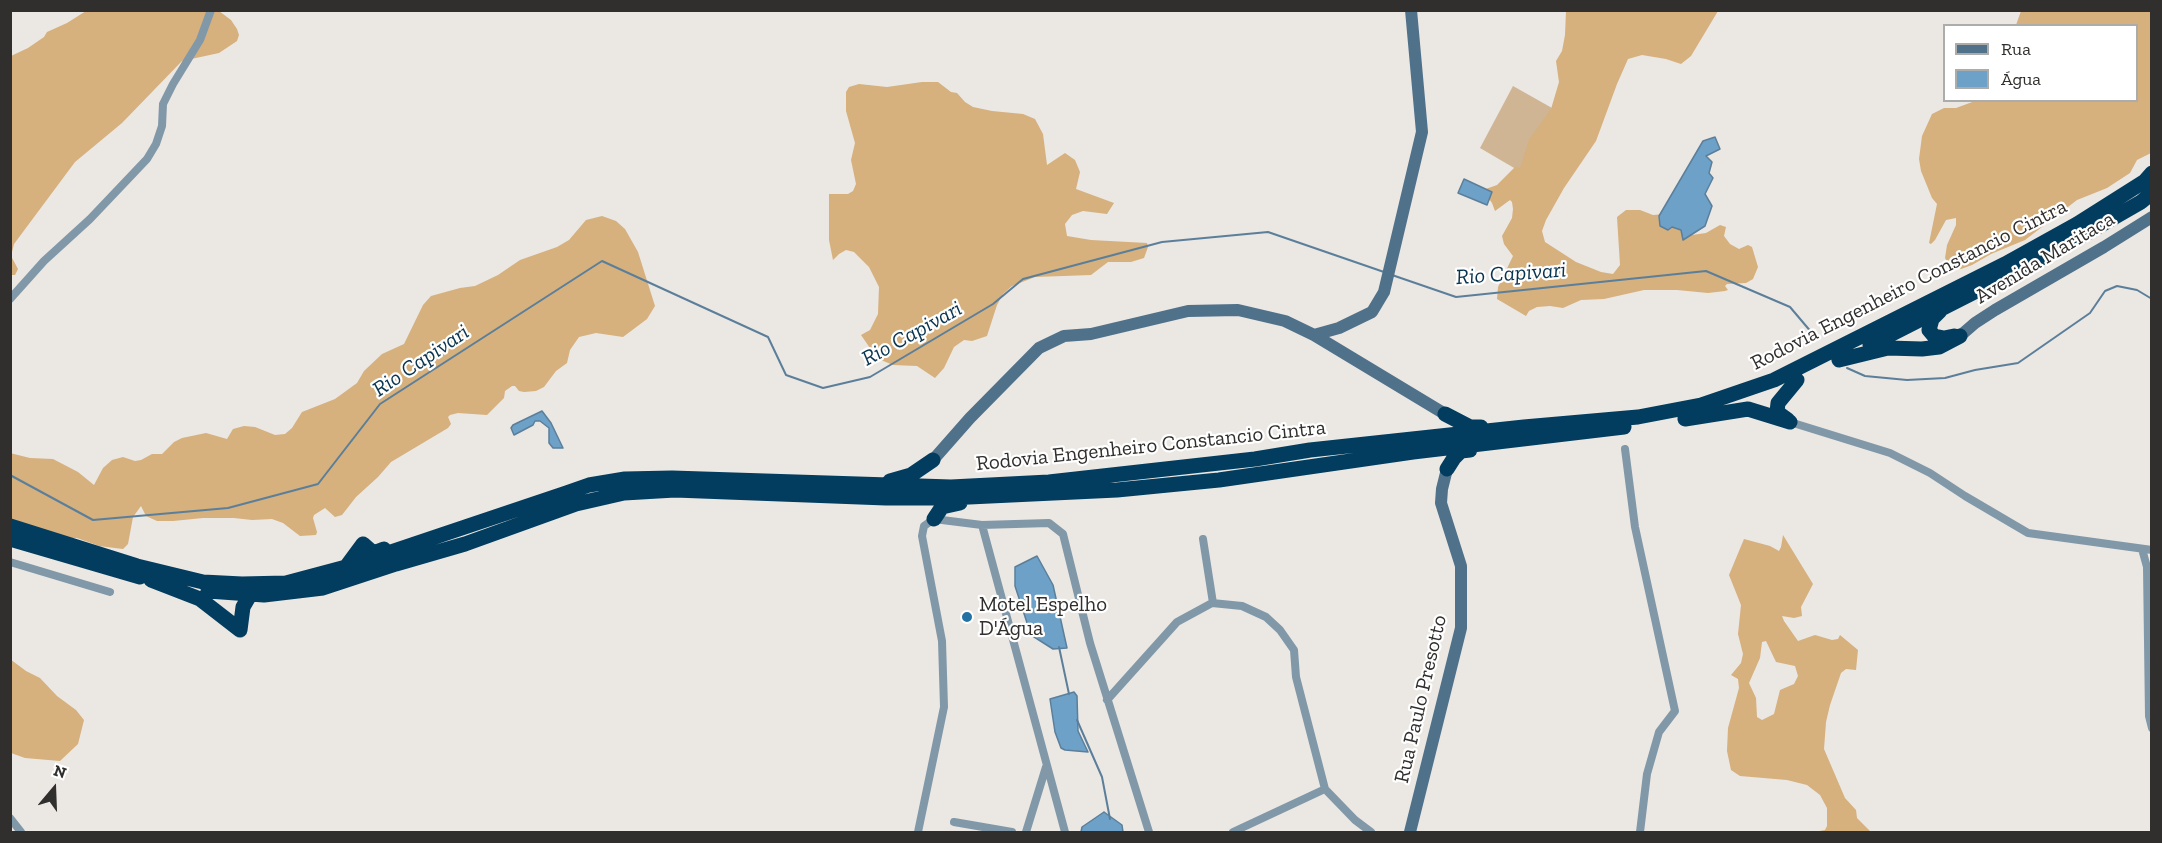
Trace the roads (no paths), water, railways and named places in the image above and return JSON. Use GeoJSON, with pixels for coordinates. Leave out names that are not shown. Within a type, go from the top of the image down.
{"type":"FeatureCollection","features":[{"type":"Feature","properties":{"kind":"highway","name":"Rodovia Engenheiro Constancio Cintra"},"geometry":{"type":"LineString","coordinates":[[10,539],[151,580],[196,590],[250,595],[294,593],[323,588],[465,544],[576,504],[624,493],[675,490],[886,498],[948,498],[1117,490],[1219,480],[1524,427],[1638,417],[1701,405],[1774,380],[2005,264],[2077,224],[2145,181],[2151,173]]}},
{"type":"Feature","properties":{"kind":"highway","name":"Rodovia Engenheiro Constancio Cintra"},"geometry":{"type":"LineString","coordinates":[[10,526],[137,566],[203,582],[286,583],[346,567],[363,544],[366,549],[376,552],[422,536],[459,530],[581,488],[625,479],[672,478],[951,487],[1060,480],[1255,459],[1310,450],[1513,440],[1685,419],[1714,412],[1797,380],[1839,360],[2061,248],[2141,202],[2151,193]]}},
{"type":"Feature","properties":{"kind":"highway"},"geometry":{"type":"LineString","coordinates":[[1941,309],[1932,319],[1929,330],[1934,336],[1944,338],[1960,336]]}},
{"type":"Feature","properties":{"kind":"highway"},"geometry":{"type":"LineString","coordinates":[[1839,360],[1888,348],[1922,349],[1939,346],[1960,336]]}},
{"type":"Feature","properties":{"kind":"highway"},"geometry":{"type":"LineString","coordinates":[[1790,422],[1779,415],[1777,408],[1780,399],[1797,380]]}},
{"type":"Feature","properties":{"kind":"highway"},"geometry":{"type":"LineString","coordinates":[[1685,419],[1748,409],[1790,422]]}},
{"type":"Feature","properties":{"kind":"highway"},"geometry":{"type":"LineString","coordinates":[[1445,414],[1470,427],[1524,427]]}},
{"type":"Feature","properties":{"kind":"highway"},"geometry":{"type":"LineString","coordinates":[[1413,446],[1453,427],[1453,423],[1445,414]]}},
{"type":"Feature","properties":{"kind":"highway"},"geometry":{"type":"LineString","coordinates":[[1447,469],[1461,451],[1475,450],[1513,440]]}},
{"type":"Feature","properties":{"kind":"highway"},"geometry":{"type":"LineString","coordinates":[[1413,446],[1448,451],[1450,456],[1447,469]]}},
{"type":"Feature","properties":{"kind":"highway"},"geometry":{"type":"LineString","coordinates":[[873,486],[911,475],[933,460]]}},
{"type":"Feature","properties":{"kind":"highway"},"geometry":{"type":"LineString","coordinates":[[933,460],[929,473],[931,480],[951,487]]}},
{"type":"Feature","properties":{"kind":"highway"},"geometry":{"type":"LineString","coordinates":[[934,519],[942,507],[952,503],[986,503],[1062,492]]}},
{"type":"Feature","properties":{"kind":"highway"},"geometry":{"type":"LineString","coordinates":[[886,498],[924,503],[931,509],[934,519]]}},
{"type":"Feature","properties":{"kind":"highway"},"geometry":{"type":"LineString","coordinates":[[151,580],[200,598],[240,630],[243,607],[250,595]]}},
{"type":"Feature","properties":{"kind":"street"},"geometry":{"type":"LineString","coordinates":[[10,299],[44,261],[90,219],[147,159],[156,144],[162,126],[163,104],[200,40],[211,10]]}},
{"type":"Feature","properties":{"kind":"street"},"geometry":{"type":"LineString","coordinates":[[1314,335],[1339,328],[1372,312],[1384,292],[1422,132],[1411,10]]}},
{"type":"Feature","properties":{"kind":"street","name":"Avenida Maritaca"},"geometry":{"type":"LineString","coordinates":[[1960,336],[1975,322],[2104,248],[2151,217]]}},
{"type":"Feature","properties":{"kind":"street"},"geometry":{"type":"LineString","coordinates":[[933,460],[970,418],[1039,348],[1064,336],[1091,334],[1188,311],[1238,310],[1285,321],[1314,335],[1445,414]]}},
{"type":"Feature","properties":{"kind":"street"},"geometry":{"type":"LineString","coordinates":[[1790,422],[1890,453],[1930,473],[2028,533],[2147,549],[2148,706],[2151,728]]}},
{"type":"Feature","properties":{"kind":"street"},"geometry":{"type":"LineString","coordinates":[[1625,449],[1635,527],[1675,711],[1659,732],[1647,774],[1640,832]]}},
{"type":"Feature","properties":{"kind":"street","name":"Rua Paulo Presotto"},"geometry":{"type":"LineString","coordinates":[[1410,832],[1461,628],[1461,566],[1441,503],[1447,469]]}},
{"type":"Feature","properties":{"kind":"street"},"geometry":{"type":"LineString","coordinates":[[918,832],[944,707],[942,641],[922,536],[924,526],[934,519],[982,525],[1049,523],[1063,534],[1090,643],[1149,832]]}},
{"type":"Feature","properties":{"kind":"street"},"geometry":{"type":"LineString","coordinates":[[982,525],[1065,832]]}},
{"type":"Feature","properties":{"kind":"street"},"geometry":{"type":"LineString","coordinates":[[1203,540],[1213,603]]}},
{"type":"Feature","properties":{"kind":"street"},"geometry":{"type":"LineString","coordinates":[[10,562],[110,592]]}},
{"type":"Feature","properties":{"kind":"street"},"geometry":{"type":"LineString","coordinates":[[1107,700],[1177,622],[1213,603],[1242,606],[1266,617],[1280,630],[1294,650],[1296,677],[1325,789],[1355,820],[1371,832]]}},
{"type":"Feature","properties":{"kind":"street"},"geometry":{"type":"LineString","coordinates":[[1026,832],[1047,766]]}},
{"type":"Feature","properties":{"kind":"street"},"geometry":{"type":"LineString","coordinates":[[1233,832],[1325,789]]}},
{"type":"Feature","properties":{"kind":"street"},"geometry":{"type":"LineString","coordinates":[[10,818],[21,832]]}},
{"type":"Feature","properties":{"kind":"street"},"geometry":{"type":"LineString","coordinates":[[954,822],[1012,832]]}},
{"type":"Feature","properties":{"kind":"water"},"geometry":{"type":"Polygon","coordinates":[[[1715,137],[1720,149],[1706,156],[1712,162],[1709,173],[1713,178],[1705,194],[1712,206],[1705,226],[1683,240],[1681,230],[1672,227],[1668,230],[1660,226],[1659,216],[1703,141],[1715,137]]]}},
{"type":"Feature","properties":{"kind":"water"},"geometry":{"type":"Polygon","coordinates":[[[1464,179],[1492,192],[1487,205],[1458,193],[1464,179]]]}},
{"type":"Feature","properties":{"kind":"water"},"geometry":{"type":"Polygon","coordinates":[[[542,411],[551,423],[563,448],[553,448],[549,443],[549,428],[540,421],[535,421],[533,425],[514,435],[511,428],[513,425],[542,411]]]}},
{"type":"Feature","properties":{"kind":"water"},"geometry":{"type":"Polygon","coordinates":[[[1037,556],[1053,585],[1067,648],[1053,649],[1031,635],[1015,586],[1015,567],[1037,556]]]}},
{"type":"Feature","properties":{"kind":"water"},"geometry":{"type":"Polygon","coordinates":[[[1074,692],[1077,696],[1078,731],[1088,752],[1061,748],[1055,732],[1050,699],[1074,692]]]}},
{"type":"Feature","properties":{"kind":"water"},"geometry":{"type":"Polygon","coordinates":[[[1104,812],[1122,825],[1123,832],[1081,832],[1082,827],[1104,812]]]}},
{"type":"Feature","properties":{"kind":"waterway","name":"Rio Capivari"},"geometry":{"type":"LineString","coordinates":[[10,475],[93,520],[228,508],[318,484],[380,404],[602,261],[768,337],[786,375],[823,388],[870,377],[993,304],[1023,279],[1162,242],[1268,232],[1384,272]]}},
{"type":"Feature","properties":{"kind":"waterway","name":"Rio Capivari"},"geometry":{"type":"LineString","coordinates":[[1392,275],[1456,297],[1706,271],[1790,307],[1812,333]]}},
{"type":"Feature","properties":{"kind":"waterway","name":"Rio Capivari"},"geometry":{"type":"LineString","coordinates":[[1847,368],[1865,376],[1907,380],[1945,378],[2018,363],[2090,313],[2105,291],[2117,286],[2137,290],[2152,299]]}},
{"type":"Feature","properties":{"kind":"waterway"},"geometry":{"type":"LineString","coordinates":[[1059,647],[1069,694]]}},
{"type":"Feature","properties":{"kind":"waterway"},"geometry":{"type":"LineString","coordinates":[[1077,720],[1102,777],[1110,819]]}},
{"type":"Feature","properties":{"kind":"place","name":"Motel Espelho D'Água"},"geometry":{"type":"Point","coordinates":[967,617]}}]}
